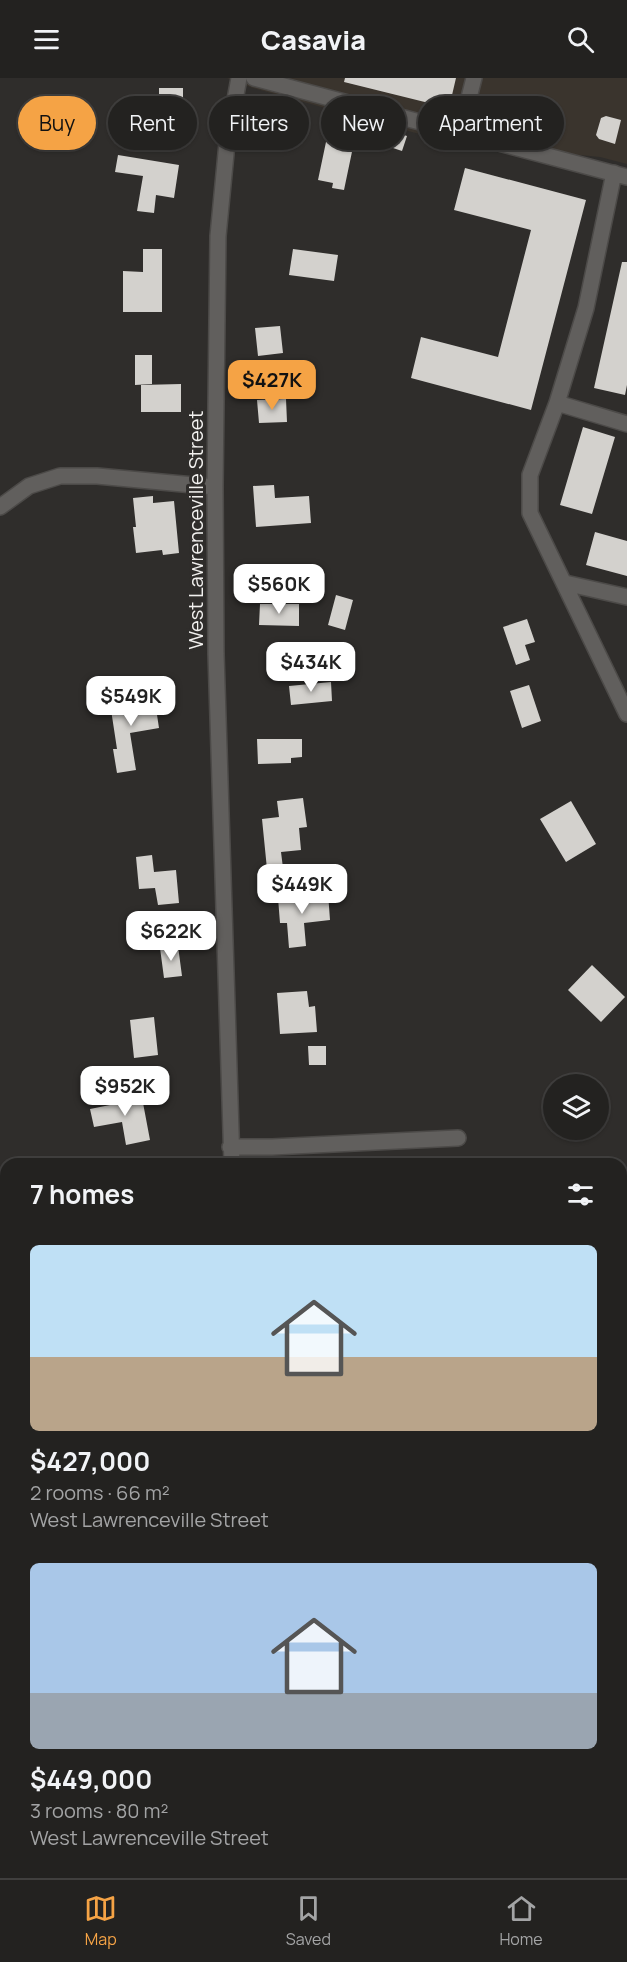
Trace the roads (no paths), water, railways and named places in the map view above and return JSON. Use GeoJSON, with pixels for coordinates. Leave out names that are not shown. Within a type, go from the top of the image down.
{"type":"FeatureCollection","features":[{"type":"Feature","properties":{"kind":"street","name":"West Lawrenceville Street"},"geometry":{"type":"LineString","coordinates":[[231,1158],[216,654],[215,487],[218,236],[227,143],[239,78]]}},
{"type":"Feature","properties":{"kind":"street"},"geometry":{"type":"LineString","coordinates":[[254,78],[418,122]]}},
{"type":"Feature","properties":{"kind":"street"},"geometry":{"type":"LineString","coordinates":[[469,96],[474,78]]}},
{"type":"Feature","properties":{"kind":"street"},"geometry":{"type":"LineString","coordinates":[[525,150],[621,175],[586,308],[557,403],[530,475],[531,513],[627,714]]}},
{"type":"Feature","properties":{"kind":"street"},"geometry":{"type":"LineString","coordinates":[[557,403],[627,424]]}},
{"type":"Feature","properties":{"kind":"street"},"geometry":{"type":"LineString","coordinates":[[0,507],[29,486],[60,476],[98,476],[215,487]]}},
{"type":"Feature","properties":{"kind":"street"},"geometry":{"type":"LineString","coordinates":[[564,583],[627,597]]}},
{"type":"Feature","properties":{"kind":"street"},"geometry":{"type":"LineString","coordinates":[[230,1147],[283,1147],[458,1138]]}}]}
